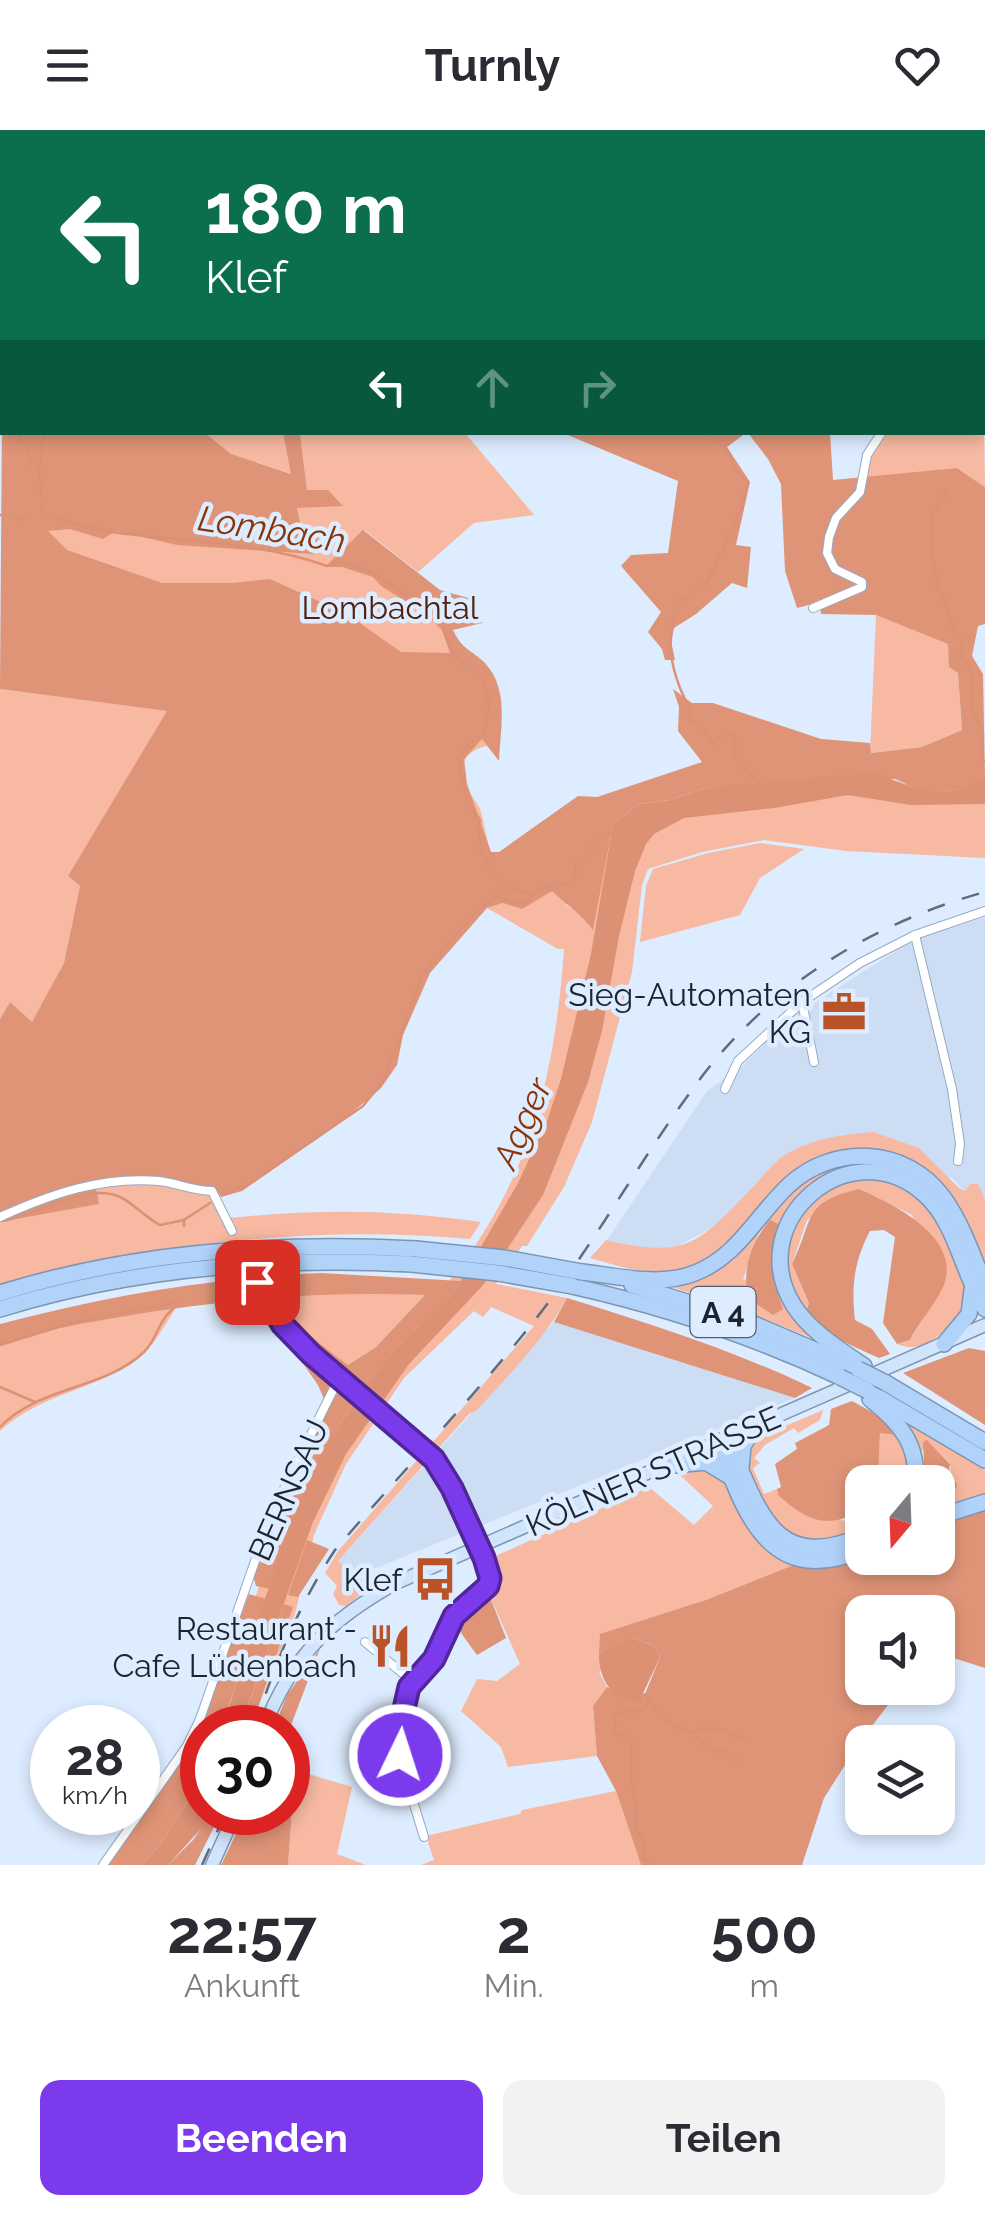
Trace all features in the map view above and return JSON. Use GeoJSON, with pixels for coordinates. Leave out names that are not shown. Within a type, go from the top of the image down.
{"type":"FeatureCollection","features":[{"type":"Feature","properties":{"kind":"highway"},"geometry":{"type":"LineString","coordinates":[[582,1272],[656,1280],[692,1274],[731,1250],[803,1174],[832,1160],[868,1155],[908,1167],[938,1190],[956,1218],[980,1281],[985,1309]]}},
{"type":"Feature","properties":{"kind":"highway"},"geometry":{"type":"LineString","coordinates":[[944,1344],[969,1314],[980,1281],[939,1211],[917,1188],[890,1176],[863,1172],[836,1178],[815,1190],[796,1209],[781,1250],[789,1298],[804,1320],[861,1367],[985,1442]]}},
{"type":"Feature","properties":{"kind":"highway","name":"A 4"},"geometry":{"type":"LineString","coordinates":[[0,1293],[104,1266],[233,1248],[504,1258],[582,1272],[680,1298],[861,1367]]}},
{"type":"Feature","properties":{"kind":"highway","name":"A 4"},"geometry":{"type":"LineString","coordinates":[[0,1309],[126,1280],[236,1264],[413,1257],[572,1286],[676,1312],[736,1332],[840,1377],[865,1393]]}},
{"type":"Feature","properties":{"kind":"highway"},"geometry":{"type":"LineString","coordinates":[[865,1393],[985,1460]]}},
{"type":"Feature","properties":{"kind":"highway"},"geometry":{"type":"LineString","coordinates":[[865,1393],[904,1432],[915,1465]]}},
{"type":"Feature","properties":{"kind":"highway"},"geometry":{"type":"LineString","coordinates":[[756,1425],[743,1446],[737,1476],[755,1528],[785,1554],[817,1561],[845,1556]]}},
{"type":"Feature","properties":{"kind":"highway"},"geometry":{"type":"LineString","coordinates":[[722,1441],[722,1454],[766,1523],[793,1544],[822,1548],[845,1541]]}},
{"type":"Feature","properties":{"kind":"highway"},"geometry":{"type":"LineString","coordinates":[[666,1466],[706,1462],[737,1476]]}},
{"type":"Feature","properties":{"kind":"highway"},"geometry":{"type":"LineString","coordinates":[[955,1512],[985,1502]]}},
{"type":"Feature","properties":{"kind":"main road","name":"KÖLNER STRASSE"},"geometry":{"type":"LineString","coordinates":[[274,1705],[298,1662],[340,1617],[396,1583],[985,1325]]}},
{"type":"Feature","properties":{"kind":"main road"},"geometry":{"type":"LineString","coordinates":[[212,1865],[226,1835]]}},
{"type":"Feature","properties":{"kind":"street"},"geometry":{"type":"LineString","coordinates":[[813,608],[862,587],[862,582],[834,568],[827,553],[829,536],[836,518],[860,492],[867,456],[880,435]]}},
{"type":"Feature","properties":{"kind":"street"},"geometry":{"type":"LineString","coordinates":[[725,1089],[738,1061],[802,1002],[860,963],[914,935],[985,910]]}},
{"type":"Feature","properties":{"kind":"street"},"geometry":{"type":"LineString","coordinates":[[914,935],[952,1089],[960,1144],[958,1161]]}},
{"type":"Feature","properties":{"kind":"street"},"geometry":{"type":"LineString","coordinates":[[802,1002],[814,1062]]}},
{"type":"Feature","properties":{"kind":"street"},"geometry":{"type":"LineString","coordinates":[[0,1217],[72,1188],[162,1181],[198,1191],[212,1190],[232,1231]]}},
{"type":"Feature","properties":{"kind":"street"},"geometry":{"type":"LineString","coordinates":[[257,1282],[292,1335],[342,1383],[434,1459],[452,1488],[489,1570],[488,1586],[454,1616],[434,1659],[412,1682],[402,1710],[398,1744],[424,1837]]}},
{"type":"Feature","properties":{"kind":"street","name":"BERNSAU"},"geometry":{"type":"LineString","coordinates":[[103,1865],[187,1746],[283,1488],[334,1388],[342,1383]]}},
{"type":"Feature","properties":{"kind":"street"},"geometry":{"type":"LineString","coordinates":[[366,1642],[412,1682]]}},
{"type":"Feature","properties":{"kind":"shaded area"},"geometry":{"type":"Polygon","coordinates":[[[2,435],[207,435],[231,454],[291,474],[283,435],[300,435],[307,490],[328,490],[343,506],[297,508],[301,526],[318,538],[314,554],[177,545],[116,531],[103,539],[70,529],[48,531],[67,550],[162,583],[270,579],[347,614],[401,652],[450,653],[442,630],[428,616],[373,577],[342,567],[325,567],[363,530],[440,590],[472,599],[482,623],[453,630],[493,674],[502,710],[499,761],[482,739],[464,759],[467,784],[491,852],[499,852],[578,796],[597,797],[702,762],[678,731],[679,707],[673,689],[692,703],[713,703],[821,739],[870,743],[871,753],[922,747],[962,730],[958,673],[949,667],[948,644],[876,615],[821,614],[820,602],[797,608],[785,571],[781,484],[750,435],[830,435],[833,480],[957,468],[985,487],[985,624],[978,626],[972,656],[983,674],[985,777],[967,787],[930,795],[895,779],[706,788],[670,800],[639,804],[613,824],[593,930],[552,891],[522,909],[503,903],[487,908],[430,973],[403,1035],[397,1065],[381,1088],[342,1121],[242,1191],[221,1197],[215,1188],[162,1179],[95,1182],[99,1204],[0,1222],[0,1019],[10,1002],[32,1022],[64,963],[80,886],[68,876],[167,711],[0,689],[2,435]]]}},
{"type":"Feature","properties":{"kind":"shaded area"},"geometry":{"type":"Polygon","coordinates":[[[568,435],[743,435],[727,447],[750,482],[736,545],[751,547],[747,588],[732,583],[674,628],[671,641],[675,660],[665,660],[662,649],[648,632],[661,612],[621,566],[631,555],[668,553],[678,481],[568,435]]]}},
{"type":"Feature","properties":{"kind":"shaded area","name":"Agger"},"geometry":{"type":"Polygon","coordinates":[[[871,773],[939,792],[952,791],[985,777],[985,804],[911,805],[848,795],[684,818],[654,834],[635,871],[588,1082],[543,1195],[484,1284],[409,1364],[346,1454],[313,1522],[248,1705],[230,1705],[296,1506],[315,1464],[362,1390],[396,1348],[450,1297],[461,1281],[518,1183],[547,1121],[591,954],[613,824],[639,804],[670,800],[706,788],[871,773]]]}},
{"type":"Feature","properties":{"kind":"shaded area"},"geometry":{"type":"Polygon","coordinates":[[[985,917],[985,1199],[978,1184],[965,1191],[952,1178],[749,1191],[720,1223],[678,1246],[654,1250],[607,1240],[707,1091],[742,1066],[792,1017],[899,949],[934,932],[985,917]]]}},
{"type":"Feature","properties":{"kind":"shaded area"},"geometry":{"type":"Polygon","coordinates":[[[859,1189],[922,1225],[944,1253],[947,1269],[943,1287],[910,1340],[897,1344],[883,1323],[895,1237],[884,1230],[870,1231],[857,1264],[854,1308],[855,1320],[872,1329],[890,1354],[879,1358],[831,1333],[806,1312],[809,1303],[792,1264],[818,1207],[840,1194],[859,1189]]]}},
{"type":"Feature","properties":{"kind":"shaded area"},"geometry":{"type":"Polygon","coordinates":[[[770,1220],[781,1225],[773,1247],[772,1267],[783,1309],[773,1315],[749,1299],[746,1278],[753,1247],[770,1220]]]}},
{"type":"Feature","properties":{"kind":"shaded area"},"geometry":{"type":"Polygon","coordinates":[[[321,1273],[461,1281],[450,1297],[396,1348],[362,1390],[319,1358],[288,1327],[288,1319],[348,1365],[376,1347],[425,1295],[312,1295],[201,1305],[79,1324],[0,1345],[0,1324],[79,1305],[199,1284],[321,1273]]]}},
{"type":"Feature","properties":{"kind":"shaded area"},"geometry":{"type":"Polygon","coordinates":[[[567,1298],[722,1350],[812,1388],[795,1398],[554,1322],[567,1298]]]}},
{"type":"Feature","properties":{"kind":"shaded area"},"geometry":{"type":"Polygon","coordinates":[[[554,1322],[795,1398],[354,1577],[338,1561],[554,1322]]]}},
{"type":"Feature","properties":{"kind":"shaded area"},"geometry":{"type":"Polygon","coordinates":[[[292,1339],[330,1378],[332,1384],[325,1401],[288,1342],[292,1339]]]}},
{"type":"Feature","properties":{"kind":"shaded area"},"geometry":{"type":"Polygon","coordinates":[[[969,1348],[985,1351],[985,1425],[903,1373],[969,1348]]]}},
{"type":"Feature","properties":{"kind":"shaded area"},"geometry":{"type":"Polygon","coordinates":[[[339,1390],[355,1401],[305,1492],[270,1589],[256,1586],[253,1576],[298,1462],[339,1390]]]}},
{"type":"Feature","properties":{"kind":"shaded area"},"geometry":{"type":"Polygon","coordinates":[[[852,1401],[881,1417],[899,1435],[880,1433],[879,1465],[845,1465],[845,1518],[828,1521],[798,1511],[778,1495],[777,1489],[781,1487],[775,1464],[797,1449],[795,1443],[829,1425],[831,1409],[852,1401]]]}},
{"type":"Feature","properties":{"kind":"shaded area"},"geometry":{"type":"Polygon","coordinates":[[[927,1440],[950,1465],[924,1465],[923,1442],[927,1440]]]}},
{"type":"Feature","properties":{"kind":"shaded area"},"geometry":{"type":"Polygon","coordinates":[[[985,1508],[985,1668],[955,1658],[955,1595],[845,1595],[845,1705],[888,1705],[873,1725],[845,1725],[845,1765],[824,1798],[802,1865],[641,1865],[616,1791],[597,1756],[593,1706],[607,1687],[621,1694],[645,1694],[660,1657],[654,1645],[631,1638],[599,1655],[600,1634],[706,1600],[796,1564],[845,1560],[845,1575],[955,1575],[955,1517],[985,1508]]]}},
{"type":"Feature","properties":{"kind":"shaded area"},"geometry":{"type":"Polygon","coordinates":[[[307,1540],[329,1549],[298,1597],[288,1595],[307,1540]]]}},
{"type":"Feature","properties":{"kind":"shaded area"},"geometry":{"type":"Polygon","coordinates":[[[488,1592],[506,1638],[477,1655],[453,1622],[488,1592]]]}},
{"type":"Feature","properties":{"kind":"shaded area"},"geometry":{"type":"Polygon","coordinates":[[[249,1594],[267,1599],[229,1705],[205,1705],[249,1594]]]}},
{"type":"Feature","properties":{"kind":"shaded area"},"geometry":{"type":"Polygon","coordinates":[[[284,1604],[293,1607],[259,1705],[248,1705],[284,1604]]]}},
{"type":"Feature","properties":{"kind":"shaded area"},"geometry":{"type":"Polygon","coordinates":[[[630,1638],[654,1645],[660,1657],[639,1702],[615,1694],[605,1681],[600,1664],[599,1655],[630,1638]]]}},
{"type":"Feature","properties":{"kind":"shaded area"},"geometry":{"type":"Polygon","coordinates":[[[320,1649],[299,1705],[283,1705],[320,1649]]]}},
{"type":"Feature","properties":{"kind":"shaded area"},"geometry":{"type":"Polygon","coordinates":[[[180,1759],[180,1813],[159,1846],[141,1865],[106,1865],[127,1835],[160,1835],[160,1788],[180,1759]]]}},
{"type":"Feature","properties":{"kind":"shaded area"},"geometry":{"type":"Polygon","coordinates":[[[180,1813],[180,1835],[195,1835],[168,1865],[141,1865],[180,1813]]]}},
{"type":"Feature","properties":{"kind":"shaded area"},"geometry":{"type":"Polygon","coordinates":[[[197,1835],[210,1835],[195,1865],[168,1865],[197,1835]]]}},
{"type":"Feature","properties":{"kind":"shaded area"},"geometry":{"type":"Polygon","coordinates":[[[235,1835],[290,1835],[288,1865],[221,1865],[235,1835]]]}},
{"type":"Feature","properties":{"kind":"green space"},"geometry":{"type":"Polygon","coordinates":[[[207,435],[283,435],[292,474],[230,454],[207,435]]]}},
{"type":"Feature","properties":{"kind":"green space","name":"Lombachtal"},"geometry":{"type":"Polygon","coordinates":[[[300,435],[467,435],[534,515],[474,523],[418,572],[364,530],[346,547],[478,613],[476,617],[446,620],[497,715],[500,744],[474,751],[463,769],[468,789],[480,809],[492,855],[607,828],[623,820],[985,774],[985,858],[846,851],[764,840],[702,852],[648,869],[642,885],[632,972],[592,1122],[564,1187],[527,1246],[522,1246],[496,1284],[567,1298],[525,1357],[338,1561],[354,1577],[376,1582],[346,1606],[339,1605],[333,1594],[337,1586],[325,1573],[338,1551],[534,1326],[491,1307],[483,1317],[474,1311],[404,1378],[346,1464],[314,1535],[295,1614],[259,1705],[222,1705],[261,1581],[312,1454],[349,1398],[477,1243],[519,1165],[534,1125],[554,1040],[564,949],[487,908],[503,903],[163,585],[66,553],[0,504],[311,533],[301,526],[297,508],[342,505],[307,490],[300,435]],[[601,853],[566,905],[584,916],[592,928],[601,853]]]}},
{"type":"Feature","properties":{"kind":"green space"},"geometry":{"type":"Polygon","coordinates":[[[887,435],[984,435],[985,487],[957,468],[866,478],[871,456],[887,435]]]}},
{"type":"Feature","properties":{"kind":"green space"},"geometry":{"type":"Polygon","coordinates":[[[876,615],[949,644],[949,667],[958,673],[962,730],[922,747],[870,753],[876,615]]]}},
{"type":"Feature","properties":{"kind":"green space"},"geometry":{"type":"Polygon","coordinates":[[[0,689],[168,711],[68,876],[80,886],[64,963],[32,1023],[10,1002],[0,1019],[0,689]]]}},
{"type":"Feature","properties":{"kind":"green space"},"geometry":{"type":"Polygon","coordinates":[[[761,843],[804,849],[760,878],[740,915],[640,942],[646,886],[653,869],[761,843]]]}},
{"type":"Feature","properties":{"kind":"green space"},"geometry":{"type":"Polygon","coordinates":[[[873,1132],[919,1148],[965,1191],[970,1184],[978,1184],[985,1199],[985,1269],[932,1176],[838,1153],[739,1237],[682,1271],[636,1270],[590,1258],[606,1240],[655,1248],[689,1242],[718,1222],[785,1155],[817,1141],[873,1132]]]}},
{"type":"Feature","properties":{"kind":"green space"},"geometry":{"type":"Polygon","coordinates":[[[885,1162],[951,1224],[896,1173],[810,1188],[778,1273],[827,1344],[660,1283],[700,1275],[784,1196],[826,1166],[885,1162]],[[770,1220],[759,1233],[743,1279],[776,1289],[771,1257],[780,1226],[770,1220]]]}},
{"type":"Feature","properties":{"kind":"green space"},"geometry":{"type":"Polygon","coordinates":[[[867,1178],[908,1189],[929,1206],[946,1231],[963,1276],[968,1303],[938,1336],[918,1346],[897,1344],[910,1340],[944,1284],[912,1215],[859,1189],[807,1220],[792,1264],[809,1303],[806,1312],[790,1278],[790,1241],[806,1207],[836,1185],[867,1178]]]}},
{"type":"Feature","properties":{"kind":"green space"},"geometry":{"type":"Polygon","coordinates":[[[161,1183],[211,1194],[228,1218],[355,1212],[481,1222],[470,1239],[351,1234],[233,1241],[116,1258],[0,1284],[0,1222],[98,1204],[96,1186],[161,1183]]]}},
{"type":"Feature","properties":{"kind":"green space"},"geometry":{"type":"Polygon","coordinates":[[[347,1292],[426,1295],[376,1347],[348,1365],[289,1320],[288,1327],[271,1296],[347,1292]]]}},
{"type":"Feature","properties":{"kind":"green space"},"geometry":{"type":"Polygon","coordinates":[[[176,1308],[139,1358],[123,1369],[34,1408],[0,1431],[0,1345],[41,1330],[176,1308]]]}},
{"type":"Feature","properties":{"kind":"green space"},"geometry":{"type":"Polygon","coordinates":[[[823,1410],[820,1420],[798,1433],[794,1428],[765,1445],[754,1458],[760,1463],[753,1468],[764,1494],[777,1489],[778,1495],[845,1520],[845,1535],[808,1544],[782,1532],[747,1475],[750,1448],[762,1436],[823,1410]]]}},
{"type":"Feature","properties":{"kind":"green space"},"geometry":{"type":"Polygon","coordinates":[[[895,1416],[985,1470],[985,1499],[955,1508],[955,1465],[950,1465],[928,1441],[921,1453],[923,1465],[912,1465],[895,1416]]]}},
{"type":"Feature","properties":{"kind":"green space"},"geometry":{"type":"Polygon","coordinates":[[[880,1432],[899,1435],[909,1465],[879,1465],[880,1432]]]}},
{"type":"Feature","properties":{"kind":"green space"},"geometry":{"type":"Polygon","coordinates":[[[704,1469],[718,1472],[796,1564],[706,1600],[599,1672],[607,1687],[593,1706],[597,1756],[508,1767],[501,1747],[461,1711],[477,1679],[497,1681],[520,1664],[488,1592],[494,1580],[489,1559],[649,1487],[694,1525],[713,1506],[679,1474],[704,1469]]]}},
{"type":"Feature","properties":{"kind":"green space"},"geometry":{"type":"Polygon","coordinates":[[[310,1774],[352,1787],[337,1854],[366,1865],[288,1865],[290,1835],[310,1835],[310,1774]]]}},
{"type":"Feature","properties":{"kind":"green space"},"geometry":{"type":"Polygon","coordinates":[[[616,1791],[641,1865],[421,1865],[434,1860],[426,1836],[520,1814],[522,1810],[616,1791]]]}},
{"type":"Feature","properties":{"kind":"waterway"},"geometry":{"type":"LineString","coordinates":[[19,435],[20,441],[27,444],[31,462],[39,468],[41,495]]}},
{"type":"Feature","properties":{"kind":"waterway"},"geometry":{"type":"LineString","coordinates":[[40,465],[44,435]]}},
{"type":"Feature","properties":{"kind":"waterway"},"geometry":{"type":"LineString","coordinates":[[677,601],[707,583],[742,508],[748,482],[737,471],[727,450],[709,435]]}},
{"type":"Feature","properties":{"kind":"waterway"},"geometry":{"type":"LineString","coordinates":[[947,491],[932,515],[932,554],[937,584],[956,633],[963,640],[961,657],[971,670],[973,710],[980,726]]}},
{"type":"Feature","properties":{"kind":"waterway","name":"Lombach"},"geometry":{"type":"LineString","coordinates":[[42,505],[43,515],[109,532],[250,547],[327,566],[339,561],[374,573],[434,616],[452,653],[483,679],[489,704],[484,735],[469,744],[458,760],[467,800],[480,820],[484,858],[509,887],[533,894]]}},
{"type":"Feature","properties":{"kind":"waterway","name":"Lombach"},"geometry":{"type":"LineString","coordinates":[[0,515],[24,519]]}},
{"type":"Feature","properties":{"kind":"waterway"},"geometry":{"type":"LineString","coordinates":[[676,614],[671,633],[672,660],[690,720],[701,726],[713,743],[733,735],[733,754],[758,782]]}},
{"type":"Feature","properties":{"kind":"waterway"},"geometry":{"type":"LineString","coordinates":[[983,734],[985,761]]}},
{"type":"Feature","properties":{"kind":"waterway"},"geometry":{"type":"LineString","coordinates":[[223,1195],[251,1183],[363,1106],[384,1080],[424,972],[482,906],[497,896],[520,905],[537,889],[571,882],[576,864],[587,856],[597,840],[614,834]]}},
{"type":"Feature","properties":{"kind":"waterway"},"geometry":{"type":"LineString","coordinates":[[2,1221],[92,1193],[120,1197],[160,1225],[184,1220]]}},
{"type":"Feature","properties":{"kind":"waterway"},"geometry":{"type":"LineString","coordinates":[[184,1226],[184,1220],[210,1203]]}},
{"type":"Feature","properties":{"kind":"waterway"},"geometry":{"type":"LineString","coordinates":[[0,1345],[68,1324],[176,1302]]}},
{"type":"Feature","properties":{"kind":"waterway"},"geometry":{"type":"LineString","coordinates":[[0,1427],[33,1403],[128,1364],[147,1348],[177,1302]]}},
{"type":"Feature","properties":{"kind":"waterway"},"geometry":{"type":"LineString","coordinates":[[0,1387],[35,1402]]}},
{"type":"Feature","properties":{"kind":"waterway"},"geometry":{"type":"LineString","coordinates":[[645,1694],[659,1714],[675,1726],[693,1732],[708,1748],[725,1752],[739,1763]]}},
{"type":"Feature","properties":{"kind":"waterway"},"geometry":{"type":"LineString","coordinates":[[650,1701],[643,1709],[616,1714],[615,1732],[632,1740],[636,1829],[643,1839],[643,1857],[652,1865]]}},
{"type":"Feature","properties":{"kind":"waterway"},"geometry":{"type":"LineString","coordinates":[[693,1732],[714,1728],[747,1741]]}},
{"type":"Feature","properties":{"kind":"railway"},"geometry":{"type":"LineString","coordinates":[[262,1705],[288,1636],[335,1550],[535,1320],[681,1105],[731,1042],[794,985],[866,939],[904,920],[985,892]]}},
{"type":"Feature","properties":{"kind":"railway"},"geometry":{"type":"LineString","coordinates":[[202,1865],[216,1835]]}},
{"type":"Feature","properties":{"kind":"place","name":"Sieg-Automaten KG"},"geometry":{"type":"Point","coordinates":[844,1012]}},
{"type":"Feature","properties":{"kind":"place","name":"Klef"},"geometry":{"type":"Point","coordinates":[435,1579]}},
{"type":"Feature","properties":{"kind":"place","name":"Restaurant - Cafe Lüdenbach"},"geometry":{"type":"Point","coordinates":[390,1646]}},
{"type":"Feature","properties":{"kind":"route"},"geometry":{"type":"LineString","coordinates":[[257,1282],[282,1324],[311,1354],[434,1459],[452,1488],[489,1570],[488,1586],[447,1624],[434,1659],[409,1687],[398,1735],[400,1755]]}}]}
